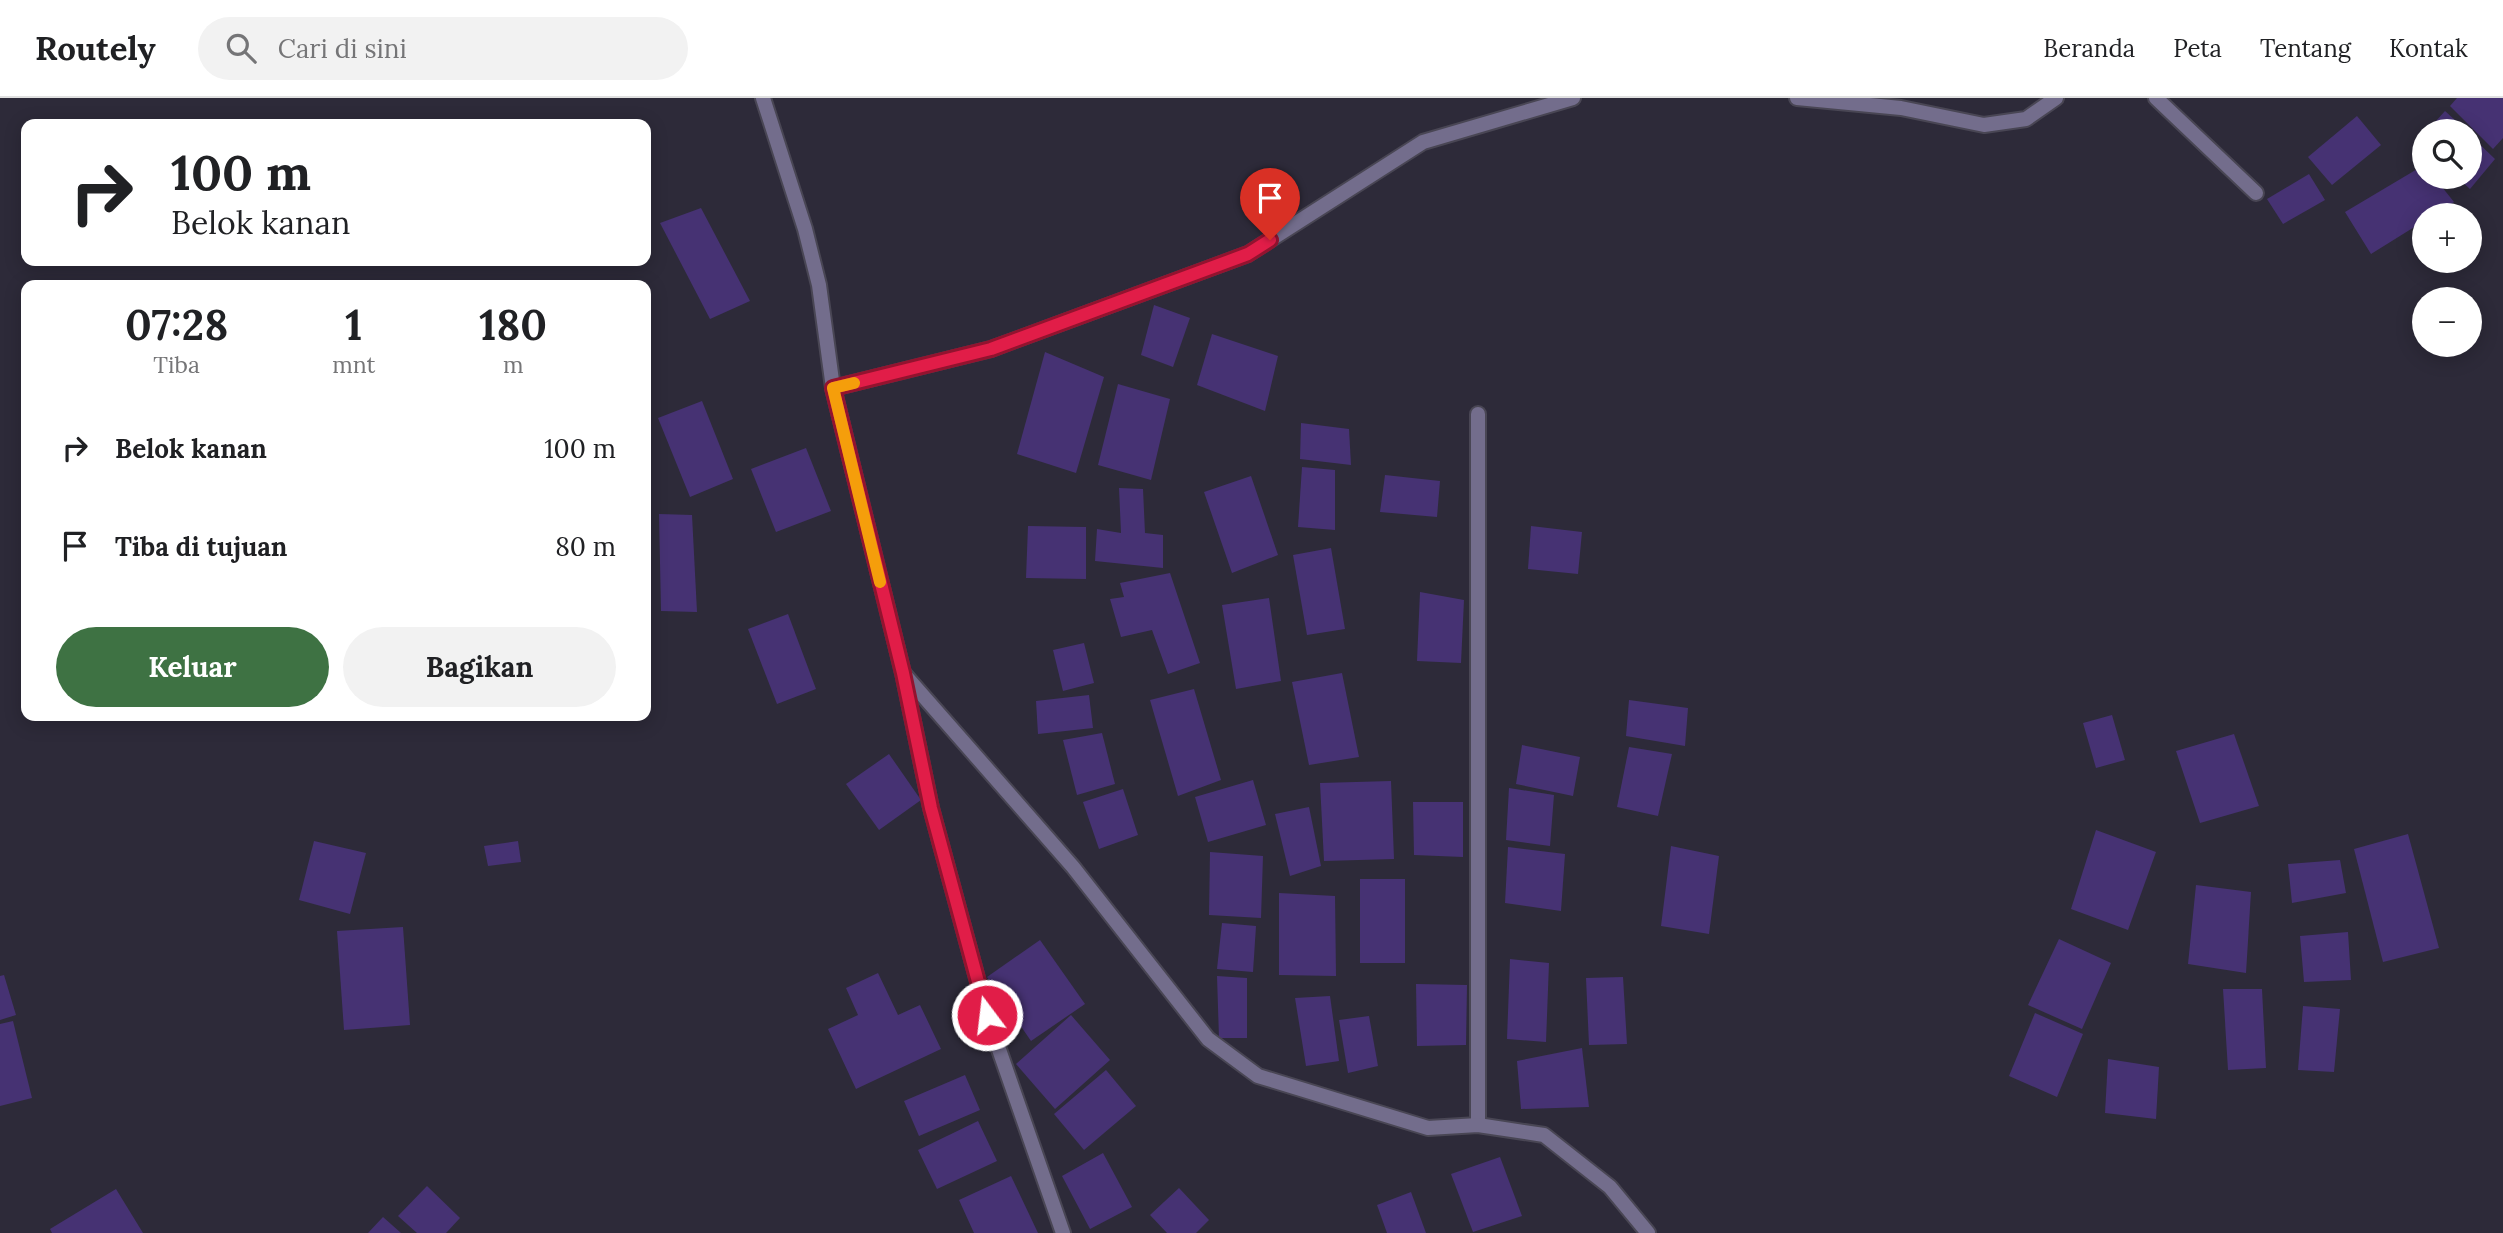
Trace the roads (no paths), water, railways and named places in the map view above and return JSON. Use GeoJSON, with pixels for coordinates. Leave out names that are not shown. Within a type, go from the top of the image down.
{"type":"FeatureCollection","features":[{"type":"Feature","properties":{"kind":"street"},"geometry":{"type":"LineString","coordinates":[[763,98],[797,203],[819,285],[833,388],[903,673],[931,808],[987,1015],[1063,1233]]}},
{"type":"Feature","properties":{"kind":"street"},"geometry":{"type":"LineString","coordinates":[[833,388],[991,349],[1248,254],[1423,142],[1573,98]]}},
{"type":"Feature","properties":{"kind":"street"},"geometry":{"type":"LineString","coordinates":[[1797,98],[1815,102],[1901,108],[1984,125],[2026,119],[2056,98]]}},
{"type":"Feature","properties":{"kind":"street"},"geometry":{"type":"LineString","coordinates":[[2156,98],[2256,193]]}},
{"type":"Feature","properties":{"kind":"street"},"geometry":{"type":"LineString","coordinates":[[1478,414],[1478,1125]]}},
{"type":"Feature","properties":{"kind":"street"},"geometry":{"type":"LineString","coordinates":[[903,673],[1073,867],[1208,1039],[1258,1076],[1427,1128],[1478,1125],[1544,1135],[1610,1187],[1648,1233]]}}]}
